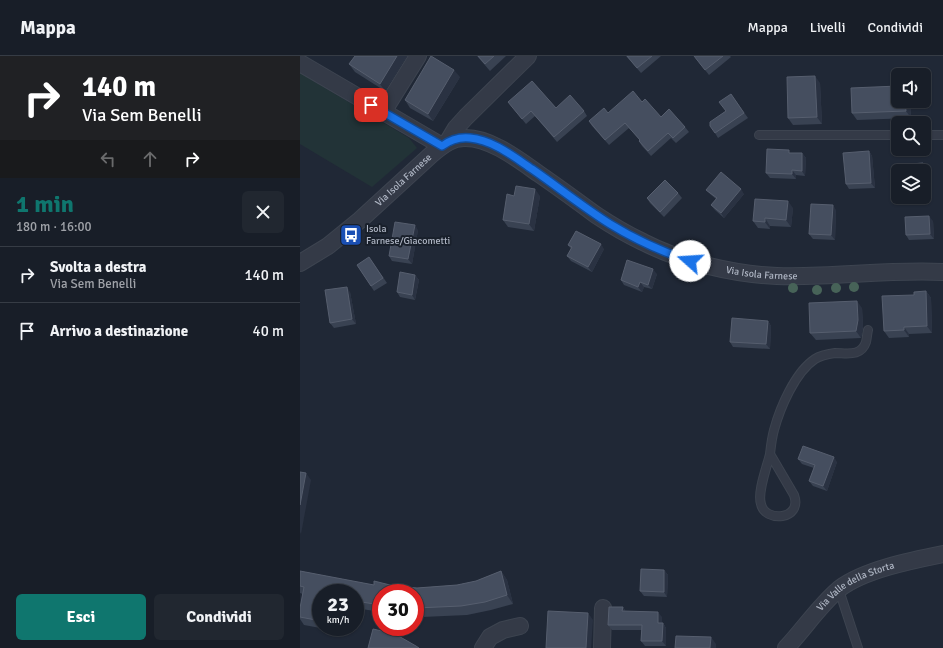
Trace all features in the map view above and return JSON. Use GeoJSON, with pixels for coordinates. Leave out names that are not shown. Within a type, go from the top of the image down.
{"type":"FeatureCollection","features":[{"type":"Feature","properties":{"kind":"street"},"geometry":{"type":"LineString","coordinates":[[383,112],[418,56]]}},
{"type":"Feature","properties":{"kind":"street"},"geometry":{"type":"LineString","coordinates":[[300,63],[383,112],[444,144],[466,117],[528,56]]}},
{"type":"Feature","properties":{"kind":"street","name":"Via Isola Farnese"},"geometry":{"type":"LineString","coordinates":[[300,263],[328,246],[360,220],[444,144],[455,139],[463,138],[477,139],[489,143],[523,162],[596,214],[634,238],[666,253],[702,264],[733,271],[776,276],[943,272]]}},
{"type":"Feature","properties":{"kind":"street","name":"Via Valle della Storta"},"geometry":{"type":"LineString","coordinates":[[786,648],[825,603],[838,590],[851,581],[895,565],[943,554]]}},
{"type":"Feature","properties":{"kind":"street"},"geometry":{"type":"LineString","coordinates":[[602,608],[602,648]]}},
{"type":"Feature","properties":{"kind":"street"},"geometry":{"type":"LineString","coordinates":[[483,648],[490,637],[503,630],[520,626]]}},
{"type":"Feature","properties":{"kind":"lane"},"geometry":{"type":"LineString","coordinates":[[759,135],[891,136]]}},
{"type":"Feature","properties":{"kind":"lane"},"geometry":{"type":"LineString","coordinates":[[931,136],[943,135]]}},
{"type":"Feature","properties":{"kind":"lane"},"geometry":{"type":"LineString","coordinates":[[770,454],[796,500],[793,509],[785,516],[780,517],[771,515],[766,512],[761,505],[761,492],[774,430],[779,414],[791,388],[809,363],[820,356],[834,353],[856,353],[860,351],[866,344],[868,330]]}},
{"type":"Feature","properties":{"kind":"lane"},"geometry":{"type":"LineString","coordinates":[[838,590],[858,648]]}},
{"type":"Feature","properties":{"kind":"shaded area"},"geometry":{"type":"Polygon","coordinates":[[[300,73],[409,138],[417,148],[372,187],[300,144],[300,73]]]}},
{"type":"Feature","properties":{"kind":"building"},"geometry":{"type":"Polygon","coordinates":[[[355,56],[397,56],[380,84],[349,64],[355,56]]]}},
{"type":"Feature","properties":{"kind":"building"},"geometry":{"type":"Polygon","coordinates":[[[431,56],[454,70],[428,114],[405,100],[431,56]]]}},
{"type":"Feature","properties":{"kind":"building"},"geometry":{"type":"Polygon","coordinates":[[[478,56],[494,56],[485,64],[478,56]]]}},
{"type":"Feature","properties":{"kind":"building"},"geometry":{"type":"Polygon","coordinates":[[[627,56],[652,56],[637,68],[627,56]]]}},
{"type":"Feature","properties":{"kind":"building"},"geometry":{"type":"Polygon","coordinates":[[[694,56],[723,56],[705,70],[694,56]]]}},
{"type":"Feature","properties":{"kind":"building"},"geometry":{"type":"Polygon","coordinates":[[[815,76],[817,117],[788,118],[787,77],[815,76]]]}},
{"type":"Feature","properties":{"kind":"building"},"geometry":{"type":"Polygon","coordinates":[[[532,81],[556,108],[570,95],[584,111],[554,137],[531,111],[522,119],[508,102],[532,81]]]}},
{"type":"Feature","properties":{"kind":"building"},"geometry":{"type":"Polygon","coordinates":[[[891,86],[891,108],[906,108],[906,111],[852,113],[851,88],[891,86]]]}},
{"type":"Feature","properties":{"kind":"building"},"geometry":{"type":"Polygon","coordinates":[[[633,91],[642,102],[645,99],[661,117],[669,109],[685,127],[673,138],[668,133],[648,151],[625,123],[605,140],[589,121],[604,108],[608,113],[633,91]]]}},
{"type":"Feature","properties":{"kind":"building"},"geometry":{"type":"Polygon","coordinates":[[[731,94],[744,113],[715,133],[710,126],[710,122],[726,111],[719,102],[731,94]]]}},
{"type":"Feature","properties":{"kind":"building"},"geometry":{"type":"Polygon","coordinates":[[[767,149],[789,150],[789,153],[802,153],[802,171],[792,170],[792,174],[766,173],[767,149]]]}},
{"type":"Feature","properties":{"kind":"building"},"geometry":{"type":"Polygon","coordinates":[[[869,151],[871,183],[846,184],[843,153],[869,151]]]}},
{"type":"Feature","properties":{"kind":"building"},"geometry":{"type":"Polygon","coordinates":[[[721,172],[741,189],[721,213],[711,205],[717,198],[706,190],[721,172]]]}},
{"type":"Feature","properties":{"kind":"building"},"geometry":{"type":"Polygon","coordinates":[[[665,180],[678,193],[660,212],[647,198],[665,180]]]}},
{"type":"Feature","properties":{"kind":"building"},"geometry":{"type":"Polygon","coordinates":[[[516,186],[535,189],[529,224],[503,220],[507,194],[514,196],[516,186]]]}},
{"type":"Feature","properties":{"kind":"building"},"geometry":{"type":"Polygon","coordinates":[[[755,199],[788,201],[786,220],[765,218],[765,222],[753,221],[755,199]]]}},
{"type":"Feature","properties":{"kind":"building"},"geometry":{"type":"Polygon","coordinates":[[[811,204],[833,205],[831,235],[809,234],[811,204]]]}},
{"type":"Feature","properties":{"kind":"building"},"geometry":{"type":"Polygon","coordinates":[[[929,216],[930,234],[906,235],[905,217],[929,216]]]}},
{"type":"Feature","properties":{"kind":"building"},"geometry":{"type":"Polygon","coordinates":[[[395,222],[415,225],[408,259],[389,256],[395,222]]]}},
{"type":"Feature","properties":{"kind":"building"},"geometry":{"type":"Polygon","coordinates":[[[576,231],[601,244],[588,267],[567,256],[572,247],[568,245],[576,231]]]}},
{"type":"Feature","properties":{"kind":"building"},"geometry":{"type":"Polygon","coordinates":[[[369,257],[383,278],[371,286],[357,265],[369,257]]]}},
{"type":"Feature","properties":{"kind":"building"},"geometry":{"type":"Polygon","coordinates":[[[627,260],[653,269],[648,285],[640,282],[638,287],[621,280],[627,260]]]}},
{"type":"Feature","properties":{"kind":"building"},"geometry":{"type":"Polygon","coordinates":[[[400,272],[415,275],[412,295],[397,292],[400,272]]]}},
{"type":"Feature","properties":{"kind":"building"},"geometry":{"type":"Polygon","coordinates":[[[347,287],[352,319],[330,323],[325,290],[347,287]]]}},
{"type":"Feature","properties":{"kind":"building"},"geometry":{"type":"Polygon","coordinates":[[[926,291],[927,326],[904,327],[904,330],[884,331],[882,296],[914,295],[914,292],[926,291]]]}},
{"type":"Feature","properties":{"kind":"building"},"geometry":{"type":"Polygon","coordinates":[[[857,301],[858,320],[856,331],[810,333],[809,303],[857,301]]]}},
{"type":"Feature","properties":{"kind":"building"},"geometry":{"type":"Polygon","coordinates":[[[732,318],[768,321],[766,344],[730,342],[732,318]]]}},
{"type":"Feature","properties":{"kind":"building"},"geometry":{"type":"Polygon","coordinates":[[[803,446],[834,457],[823,486],[809,481],[815,465],[798,459],[803,446]]]}},
{"type":"Feature","properties":{"kind":"building"},"geometry":{"type":"Polygon","coordinates":[[[300,472],[306,473],[300,505],[300,472]]]}},
{"type":"Feature","properties":{"kind":"building"},"geometry":{"type":"Polygon","coordinates":[[[641,569],[664,570],[664,592],[640,591],[641,569]]]}},
{"type":"Feature","properties":{"kind":"building"},"geometry":{"type":"Polygon","coordinates":[[[300,571],[372,585],[372,604],[364,602],[364,584],[312,584],[312,619],[300,617],[304,587],[300,586],[300,571]]]}},
{"type":"Feature","properties":{"kind":"building"},"geometry":{"type":"Polygon","coordinates":[[[501,571],[507,595],[485,602],[461,606],[424,608],[424,587],[457,585],[476,581],[501,571]]]}},
{"type":"Feature","properties":{"kind":"building"},"geometry":{"type":"Polygon","coordinates":[[[374,581],[386,584],[374,584],[374,581]]]}},
{"type":"Feature","properties":{"kind":"building"},"geometry":{"type":"Polygon","coordinates":[[[609,607],[623,607],[622,611],[658,612],[658,623],[663,623],[662,641],[641,641],[642,625],[608,625],[609,607]]]}},
{"type":"Feature","properties":{"kind":"building"},"geometry":{"type":"Polygon","coordinates":[[[548,611],[588,613],[586,648],[546,648],[548,611]]]}},
{"type":"Feature","properties":{"kind":"building"},"geometry":{"type":"Polygon","coordinates":[[[372,633],[372,636],[398,636],[419,648],[368,648],[372,633]]]}},
{"type":"Feature","properties":{"kind":"building"},"geometry":{"type":"Polygon","coordinates":[[[676,636],[711,637],[710,648],[675,648],[676,636]]]}},
{"type":"Feature","properties":{"kind":"place","name":"Isola Farnese/Giacometti"},"geometry":{"type":"Point","coordinates":[351,235]}},
{"type":"Feature","properties":{"kind":"route"},"geometry":{"type":"LineString","coordinates":[[371,105],[442,146],[455,139],[470,138],[496,146],[523,162],[596,214],[644,244],[690,261]]}}]}
